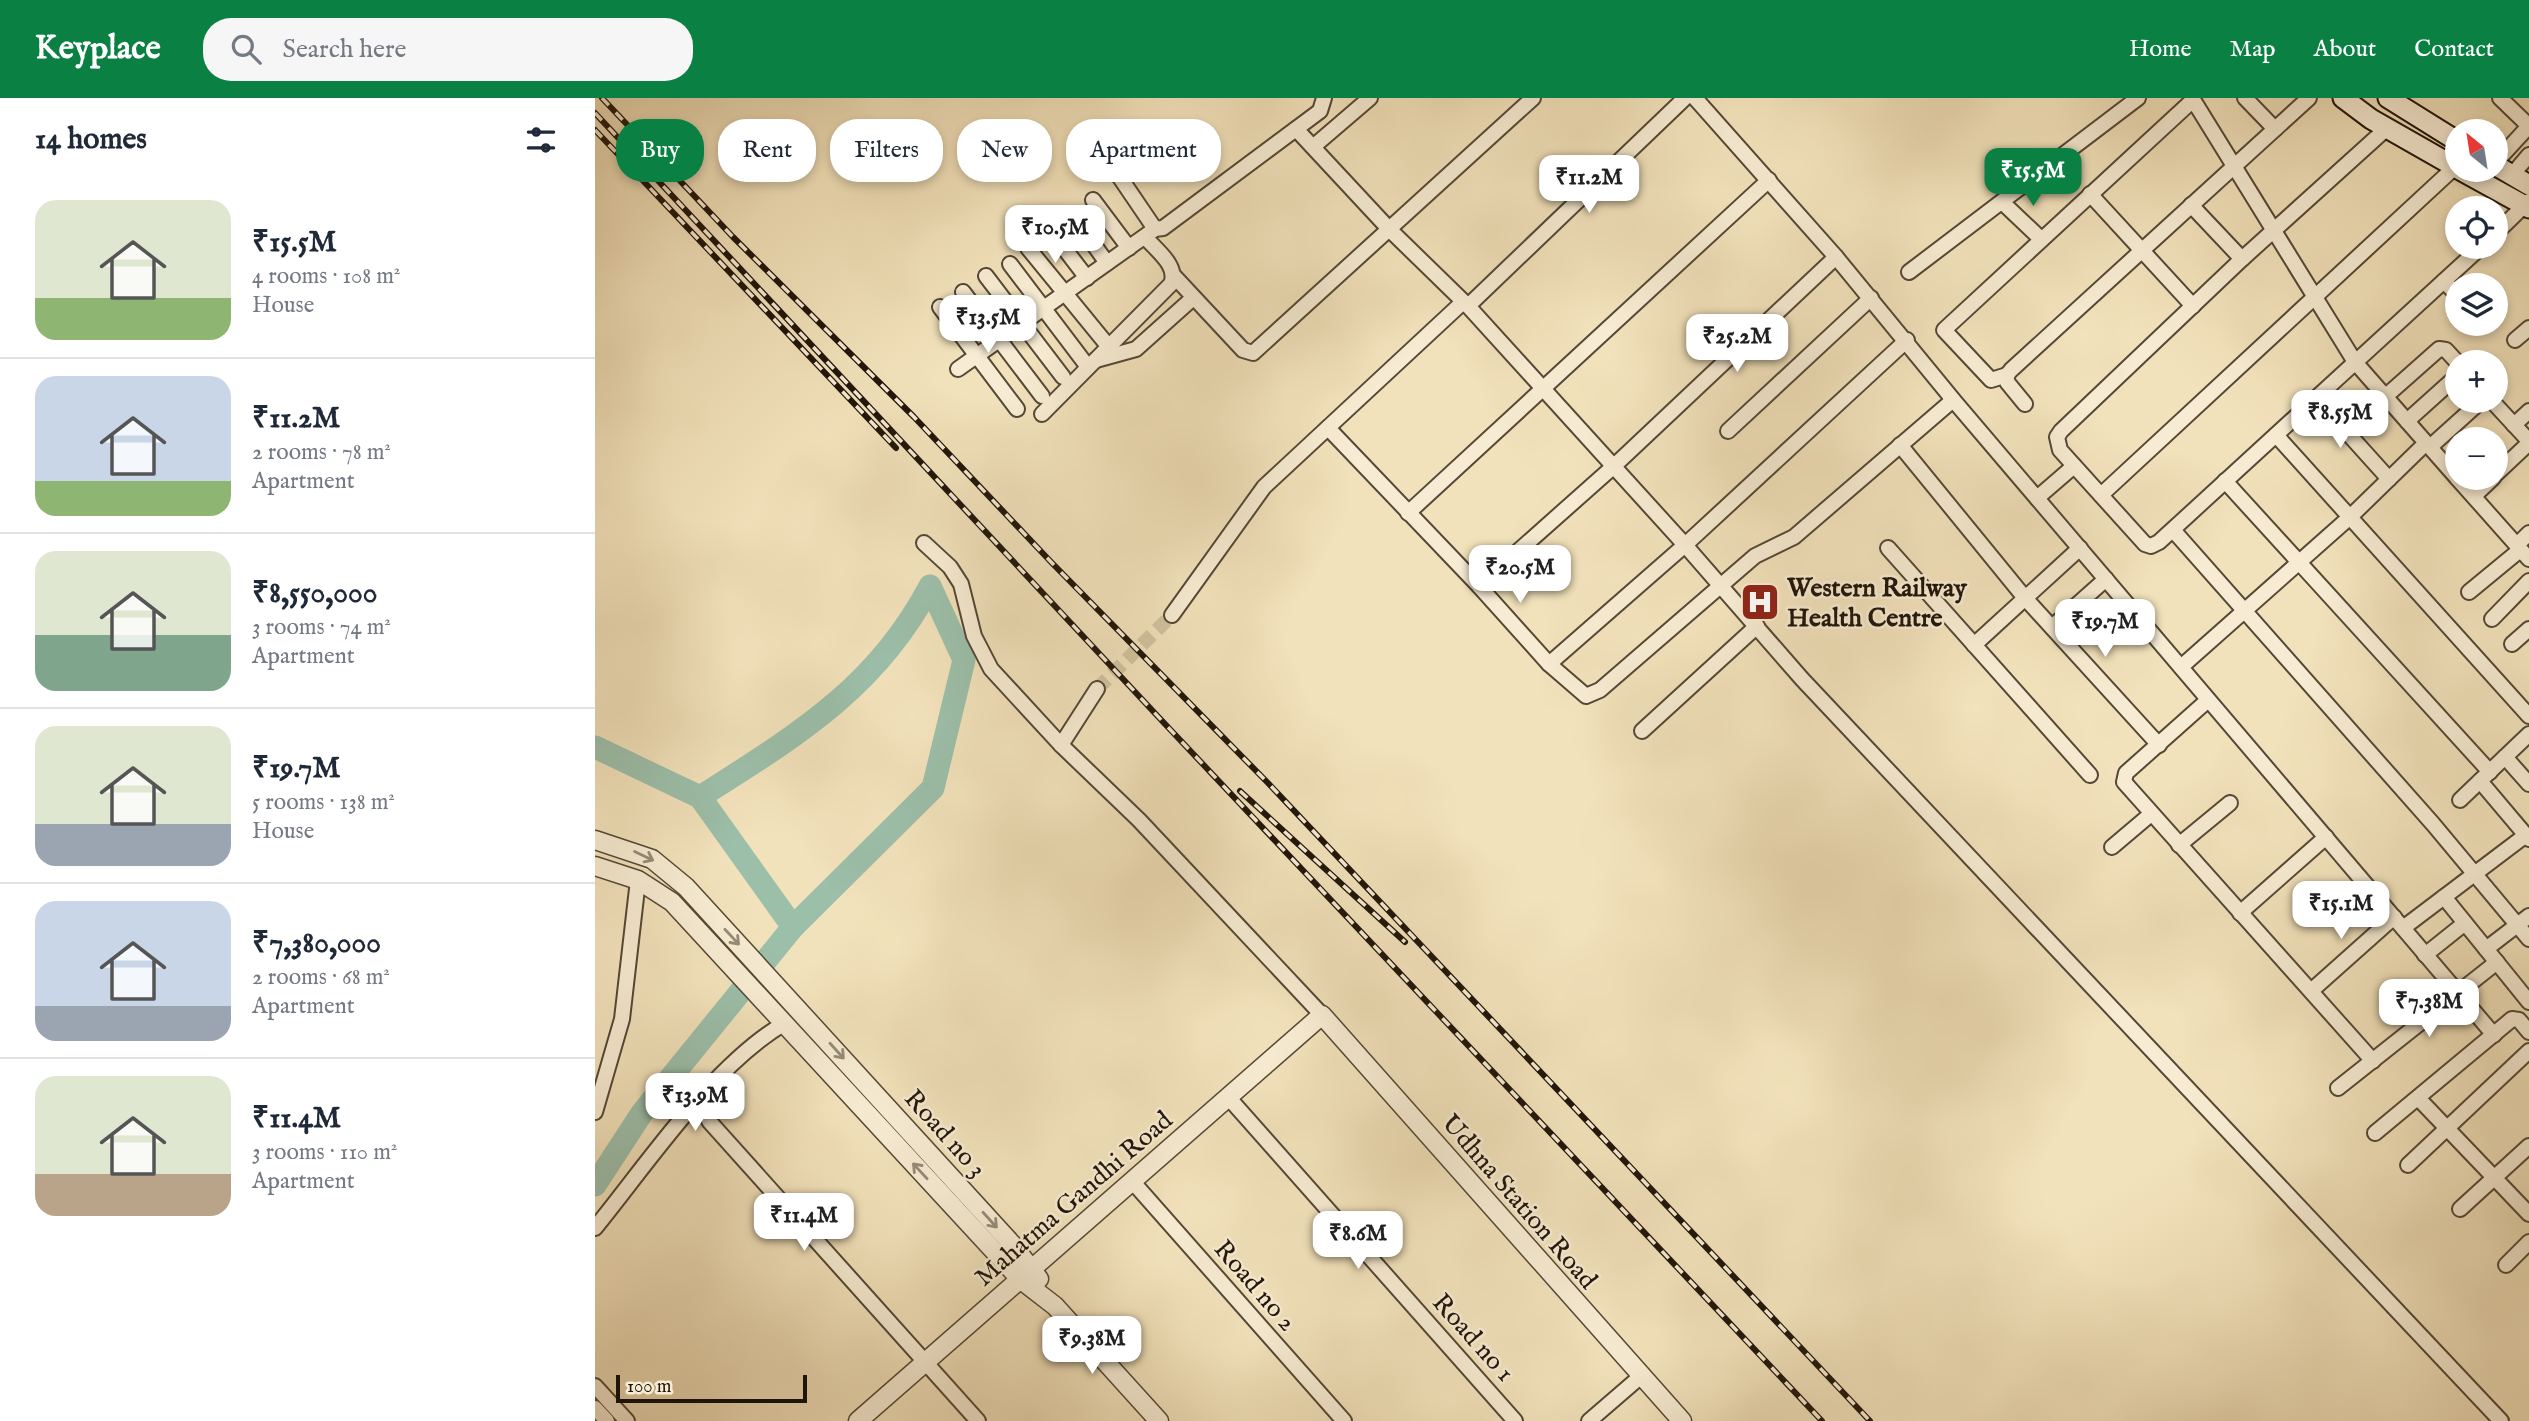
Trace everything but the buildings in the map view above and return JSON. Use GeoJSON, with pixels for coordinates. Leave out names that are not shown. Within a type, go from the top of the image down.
{"type":"FeatureCollection","features":[{"type":"Feature","properties":{"kind":"main road"},"geometry":{"type":"LineString","coordinates":[[2343,98],[2387,128],[2445,161]]}},
{"type":"Feature","properties":{"kind":"main road"},"geometry":{"type":"LineString","coordinates":[[2388,98],[2445,134]]}},
{"type":"Feature","properties":{"kind":"main road"},"geometry":{"type":"LineString","coordinates":[[2484,182],[2528,205]]}},
{"type":"Feature","properties":{"kind":"street"},"geometry":{"type":"LineString","coordinates":[[958,369],[1150,233],[1163,228],[1324,108],[1324,98]]}},
{"type":"Feature","properties":{"kind":"street"},"geometry":{"type":"LineString","coordinates":[[1314,146],[1370,98]]}},
{"type":"Feature","properties":{"kind":"street"},"geometry":{"type":"LineString","coordinates":[[1122,182],[1174,276],[1243,350],[1253,353],[1533,98]]}},
{"type":"Feature","properties":{"kind":"street"},"geometry":{"type":"LineString","coordinates":[[1172,615],[1252,501],[1685,98]]}},
{"type":"Feature","properties":{"kind":"street"},"geometry":{"type":"LineString","coordinates":[[1696,98],[1907,340],[1953,400],[2494,1035]]}},
{"type":"Feature","properties":{"kind":"street"},"geometry":{"type":"LineString","coordinates":[[1909,272],[2137,98]]}},
{"type":"Feature","properties":{"kind":"street"},"geometry":{"type":"LineString","coordinates":[[2309,98],[2235,164],[2007,376],[1991,380],[1944,330],[2193,99],[2235,164],[2355,362],[2445,464]]}},
{"type":"Feature","properties":{"kind":"street"},"geometry":{"type":"LineString","coordinates":[[2500,98],[2529,126],[2508,172]]}},
{"type":"Feature","properties":{"kind":"street"},"geometry":{"type":"LineString","coordinates":[[2250,100],[2275,129]]}},
{"type":"Feature","properties":{"kind":"street"},"geometry":{"type":"LineString","coordinates":[[2387,128],[2274,229],[2057,437],[2060,450],[2145,544],[2151,546],[2173,530],[2468,259]]}},
{"type":"Feature","properties":{"kind":"street"},"geometry":{"type":"LineString","coordinates":[[1296,129],[1542,387],[1821,699],[2501,1421]]}},
{"type":"Feature","properties":{"kind":"street"},"geometry":{"type":"LineString","coordinates":[[2508,172],[2529,155]]}},
{"type":"Feature","properties":{"kind":"street"},"geometry":{"type":"LineString","coordinates":[[2101,495],[2445,179]]}},
{"type":"Feature","properties":{"kind":"street"},"geometry":{"type":"LineString","coordinates":[[1408,513],[1769,180]]}},
{"type":"Feature","properties":{"kind":"street"},"geometry":{"type":"LineString","coordinates":[[2090,194],[2193,306]]}},
{"type":"Feature","properties":{"kind":"street"},"geometry":{"type":"LineString","coordinates":[[1093,200],[1129,248]]}},
{"type":"Feature","properties":{"kind":"street"},"geometry":{"type":"LineString","coordinates":[[2001,202],[2041,239]]}},
{"type":"Feature","properties":{"kind":"street"},"geometry":{"type":"LineString","coordinates":[[2191,205],[2242,259]]}},
{"type":"Feature","properties":{"kind":"street"},"geometry":{"type":"LineString","coordinates":[[2508,223],[2528,205]]}},
{"type":"Feature","properties":{"kind":"street"},"geometry":{"type":"LineString","coordinates":[[1074,217],[1107,263]]}},
{"type":"Feature","properties":{"kind":"street"},"geometry":{"type":"LineString","coordinates":[[1051,231],[1087,278]]}},
{"type":"Feature","properties":{"kind":"street"},"geometry":{"type":"LineString","coordinates":[[1028,248],[1109,347]]}},
{"type":"Feature","properties":{"kind":"street"},"geometry":{"type":"LineString","coordinates":[[1479,586],[1614,466],[1836,257]]}},
{"type":"Feature","properties":{"kind":"street"},"geometry":{"type":"LineString","coordinates":[[1010,264],[1092,364]]}},
{"type":"Feature","properties":{"kind":"street"},"geometry":{"type":"LineString","coordinates":[[986,276],[1063,377]]}},
{"type":"Feature","properties":{"kind":"street"},"geometry":{"type":"LineString","coordinates":[[1042,414],[1171,284],[1174,276]]}},
{"type":"Feature","properties":{"kind":"street"},"geometry":{"type":"LineString","coordinates":[[963,292],[1042,396]]}},
{"type":"Feature","properties":{"kind":"street"},"geometry":{"type":"LineString","coordinates":[[1092,364],[1136,349],[1193,298]]}},
{"type":"Feature","properties":{"kind":"street"},"geometry":{"type":"LineString","coordinates":[[1728,431],[1871,298]]}},
{"type":"Feature","properties":{"kind":"street"},"geometry":{"type":"LineString","coordinates":[[940,307],[1017,409]]}},
{"type":"Feature","properties":{"kind":"street"},"geometry":{"type":"LineString","coordinates":[[2515,340],[2529,328]]}},
{"type":"Feature","properties":{"kind":"street"},"geometry":{"type":"LineString","coordinates":[[1549,664],[1685,545],[1907,340]]}},
{"type":"Feature","properties":{"kind":"street"},"geometry":{"type":"LineString","coordinates":[[2386,396],[2439,349],[2446,350]]}},
{"type":"Feature","properties":{"kind":"street"},"geometry":{"type":"LineString","coordinates":[[2007,376],[2007,382],[2025,404]]}},
{"type":"Feature","properties":{"kind":"street"},"geometry":{"type":"LineString","coordinates":[[2407,421],[2445,387]]}},
{"type":"Feature","properties":{"kind":"street"},"geometry":{"type":"LineString","coordinates":[[2316,398],[2389,478]]}},
{"type":"Feature","properties":{"kind":"street"},"geometry":{"type":"LineString","coordinates":[[1328,428],[1479,586],[1549,664],[1582,694],[1590,696],[1760,552],[1794,537],[1953,400]]}},
{"type":"Feature","properties":{"kind":"street"},"geometry":{"type":"LineString","coordinates":[[2514,425],[2529,411]]}},
{"type":"Feature","properties":{"kind":"street"},"geometry":{"type":"LineString","coordinates":[[2181,667],[2350,517],[2389,478],[2467,413]]}},
{"type":"Feature","properties":{"kind":"street"},"geometry":{"type":"LineString","coordinates":[[2503,413],[2529,442],[2508,462]]}},
{"type":"Feature","properties":{"kind":"street"},"geometry":{"type":"LineString","coordinates":[[2276,435],[2529,716]]}},
{"type":"Feature","properties":{"kind":"street"},"geometry":{"type":"LineString","coordinates":[[1900,445],[2025,598],[2159,745]]}},
{"type":"Feature","properties":{"kind":"street"},"geometry":{"type":"LineString","coordinates":[[2037,498],[2074,466]]}},
{"type":"Feature","properties":{"kind":"street"},"geometry":{"type":"LineString","coordinates":[[2225,481],[2485,776],[2527,837],[2444,897],[2399,923],[2311,991]]}},
{"type":"Feature","properties":{"kind":"street"},"geometry":{"type":"LineString","coordinates":[[2468,490],[2522,551]]}},
{"type":"Feature","properties":{"kind":"street"},"geometry":{"type":"LineString","coordinates":[[2474,496],[2480,490]]}},
{"type":"Feature","properties":{"kind":"street"},"geometry":{"type":"LineString","coordinates":[[2173,530],[2475,874],[2523,920],[2529,939]]}},
{"type":"Feature","properties":{"kind":"street"},"geometry":{"type":"LineString","coordinates":[[2469,592],[2522,551],[2529,533]]}},
{"type":"Feature","properties":{"kind":"street"},"geometry":{"type":"LineString","coordinates":[[924,543],[950,567],[961,584],[974,636],[985,660],[1061,745],[1139,820],[1322,1015]]}},
{"type":"Feature","properties":{"kind":"street"},"geometry":{"type":"LineString","coordinates":[[1888,548],[2090,775]]}},
{"type":"Feature","properties":{"kind":"street"},"geometry":{"type":"LineString","coordinates":[[1974,645],[2080,548]]}},
{"type":"Feature","properties":{"kind":"street"},"geometry":{"type":"LineString","coordinates":[[2052,627],[2106,579]]}},
{"type":"Feature","properties":{"kind":"street"},"geometry":{"type":"LineString","coordinates":[[2492,619],[2529,582]]}},
{"type":"Feature","properties":{"kind":"street"},"geometry":{"type":"LineString","coordinates":[[1642,731],[1758,626]]}},
{"type":"Feature","properties":{"kind":"street"},"geometry":{"type":"LineString","coordinates":[[2512,645],[2529,629]]}},
{"type":"Feature","properties":{"kind":"street"},"geometry":{"type":"LineString","coordinates":[[1061,745],[1097,689]]}},
{"type":"Feature","properties":{"kind":"street"},"geometry":{"type":"LineString","coordinates":[[2209,700],[2123,777],[2128,788],[2373,1060]]}},
{"type":"Feature","properties":{"kind":"street"},"geometry":{"type":"LineString","coordinates":[[2460,800],[2529,734]]}},
{"type":"Feature","properties":{"kind":"street"},"geometry":{"type":"LineString","coordinates":[[2505,757],[2529,785]]}},
{"type":"Feature","properties":{"kind":"street"},"geometry":{"type":"LineString","coordinates":[[2179,845],[2229,803]]}},
{"type":"Feature","properties":{"kind":"street"},"geometry":{"type":"LineString","coordinates":[[2112,847],[2151,814]]}},
{"type":"Feature","properties":{"kind":"street"},"geometry":{"type":"LineString","coordinates":[[2240,912],[2326,837]]}},
{"type":"Feature","properties":{"kind":"street","name":"Road no 3"},"geometry":{"type":"LineString","coordinates":[[595,839],[652,859],[686,887],[791,1000],[1026,1274],[1159,1421]]}},
{"type":"Feature","properties":{"kind":"street","name":"Road no 3"},"geometry":{"type":"LineString","coordinates":[[595,866],[638,880],[672,902],[1026,1274]]}},
{"type":"Feature","properties":{"kind":"street"},"geometry":{"type":"LineString","coordinates":[[595,1112],[622,1019],[638,880]]}},
{"type":"Feature","properties":{"kind":"street"},"geometry":{"type":"LineString","coordinates":[[2375,1133],[2516,1018],[2529,1004],[2444,897]]}},
{"type":"Feature","properties":{"kind":"street"},"geometry":{"type":"LineString","coordinates":[[2486,948],[2523,920]]}},
{"type":"Feature","properties":{"kind":"street"},"geometry":{"type":"LineString","coordinates":[[2425,955],[2465,923]]}},
{"type":"Feature","properties":{"kind":"street"},"geometry":{"type":"LineString","coordinates":[[2338,1088],[2497,962]]}},
{"type":"Feature","properties":{"kind":"street","name":"Mahatma Gandhi Road"},"geometry":{"type":"LineString","coordinates":[[858,1421],[1322,1015]]}},
{"type":"Feature","properties":{"kind":"street","name":"Udhna Station Road"},"geometry":{"type":"LineString","coordinates":[[1322,1015],[1640,1377],[1682,1421]]}},
{"type":"Feature","properties":{"kind":"street"},"geometry":{"type":"LineString","coordinates":[[2516,1018],[2529,1032]]}},
{"type":"Feature","properties":{"kind":"street"},"geometry":{"type":"LineString","coordinates":[[595,1228],[730,1065],[781,1019]]}},
{"type":"Feature","properties":{"kind":"street"},"geometry":{"type":"LineString","coordinates":[[2408,1165],[2529,1051]]}},
{"type":"Feature","properties":{"kind":"street","name":"Road no 1"},"geometry":{"type":"LineString","coordinates":[[1228,1097],[1515,1421]]}},
{"type":"Feature","properties":{"kind":"street"},"geometry":{"type":"LineString","coordinates":[[2418,1098],[2529,1214]]}},
{"type":"Feature","properties":{"kind":"street"},"geometry":{"type":"LineString","coordinates":[[709,1121],[978,1421]]}},
{"type":"Feature","properties":{"kind":"street"},"geometry":{"type":"LineString","coordinates":[[2460,1209],[2529,1146]]}},
{"type":"Feature","properties":{"kind":"street","name":"Road no 2"},"geometry":{"type":"LineString","coordinates":[[1132,1181],[1344,1421]]}},
{"type":"Feature","properties":{"kind":"street"},"geometry":{"type":"LineString","coordinates":[[2506,1265],[2529,1242]]}},
{"type":"Feature","properties":{"kind":"street"},"geometry":{"type":"LineString","coordinates":[[1589,1421],[1640,1377]]}},
{"type":"Feature","properties":{"kind":"street"},"geometry":{"type":"LineString","coordinates":[[595,1386],[627,1421]]}},
{"type":"Feature","properties":{"kind":"street"},"geometry":{"type":"LineString","coordinates":[[595,1408],[607,1421]]}},
{"type":"Feature","properties":{"kind":"waterway"},"geometry":{"type":"LineString","coordinates":[[595,747],[700,797],[768,753],[830,708],[885,654],[930,586],[964,660],[933,788],[793,927],[642,1113],[595,1185]]}},
{"type":"Feature","properties":{"kind":"waterway"},"geometry":{"type":"LineString","coordinates":[[700,797],[793,927]]}},
{"type":"Feature","properties":{"kind":"tunnel"},"geometry":{"type":"LineString","coordinates":[[1097,689],[1172,615]]}},
{"type":"Feature","properties":{"kind":"railway"},"geometry":{"type":"LineString","coordinates":[[602,98],[733,237],[914,417],[1052,563],[1268,783],[1870,1421]]}},
{"type":"Feature","properties":{"kind":"railway"},"geometry":{"type":"LineString","coordinates":[[595,113],[1165,724],[1822,1421]]}},
{"type":"Feature","properties":{"kind":"railway"},"geometry":{"type":"LineString","coordinates":[[595,130],[896,448]]}},
{"type":"Feature","properties":{"kind":"railway"},"geometry":{"type":"LineString","coordinates":[[1240,791],[1405,942]]}},
{"type":"Feature","properties":{"kind":"place","name":"Western Railway Health Centre"},"geometry":{"type":"Point","coordinates":[1760,602]}}]}
